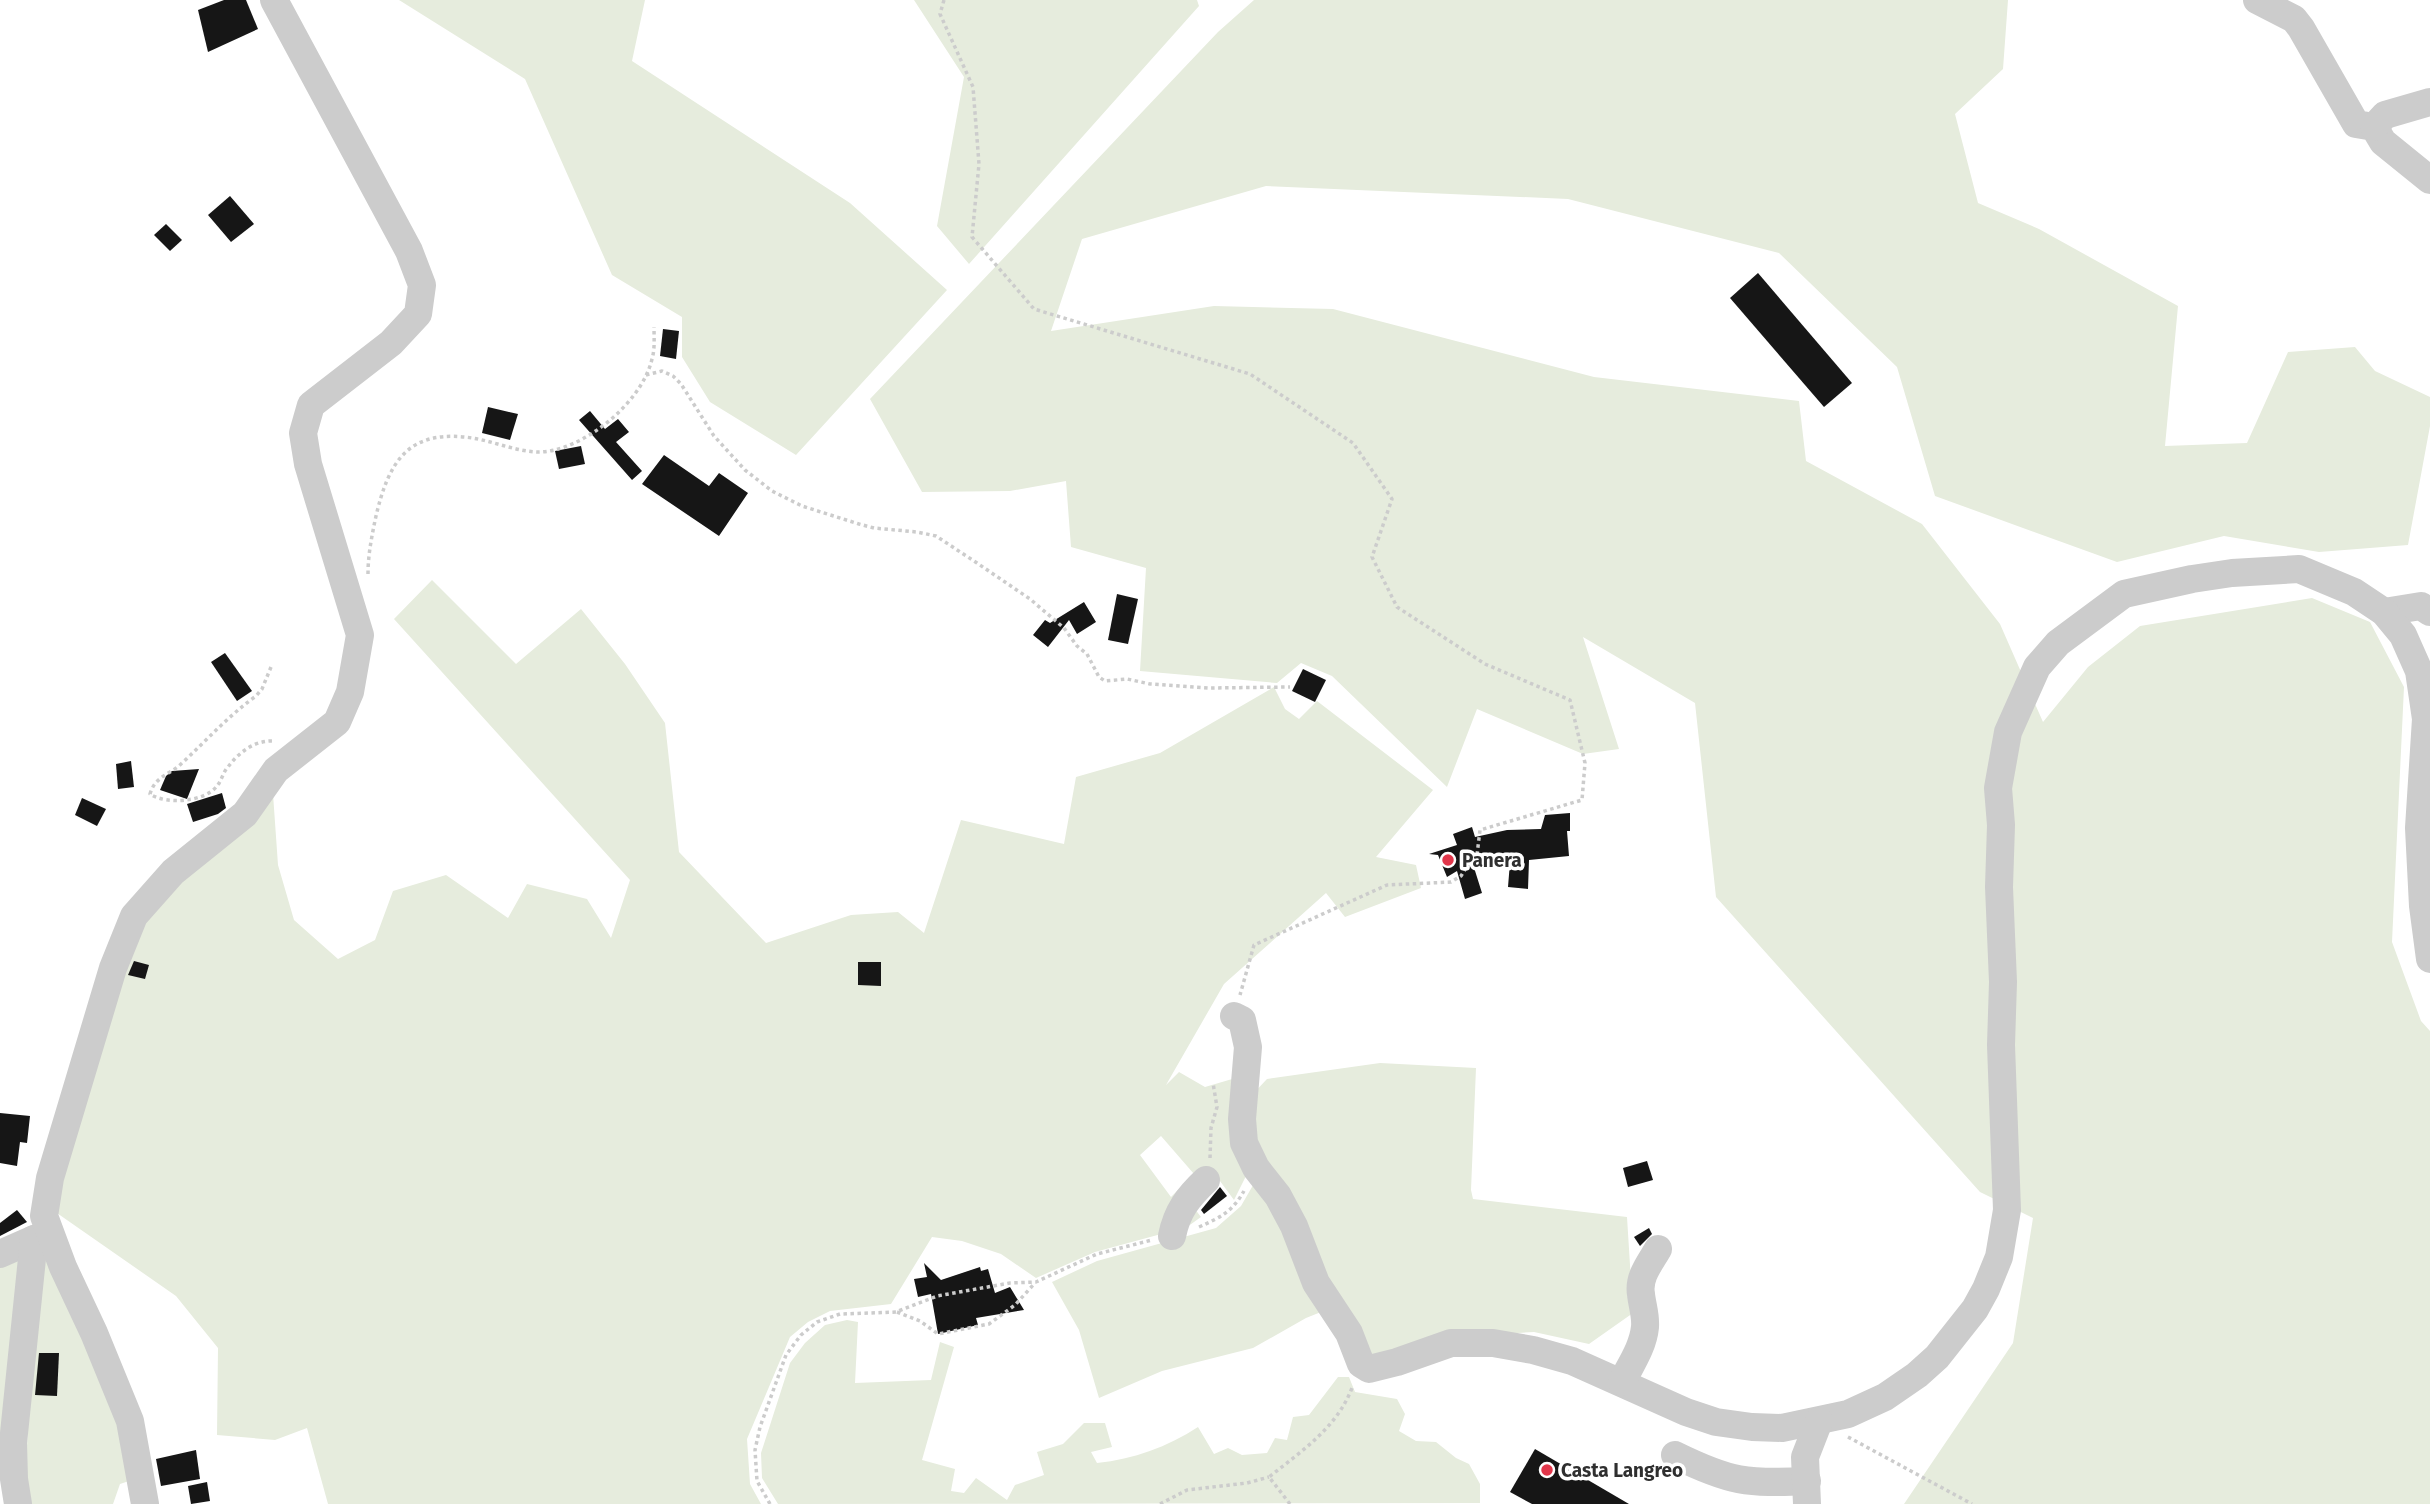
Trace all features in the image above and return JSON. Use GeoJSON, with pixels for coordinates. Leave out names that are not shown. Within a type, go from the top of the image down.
{"type":"FeatureCollection","features":[{"type":"Feature","properties":{"kind":"street"},"geometry":{"type":"LineString","coordinates":[[18,1504],[13,1469],[13,1443],[50,1178],[113,968],[134,916],[173,872],[245,814],[276,770],[337,722],[350,692],[360,635],[308,464],[303,433],[311,405],[391,343],[418,314],[422,285],[410,251],[274,0]]}},
{"type":"Feature","properties":{"kind":"street"},"geometry":{"type":"LineString","coordinates":[[2256,0],[2294,19],[2356,124],[2374,127],[2383,142],[2430,180]]}},
{"type":"Feature","properties":{"kind":"street"},"geometry":{"type":"LineString","coordinates":[[2374,127],[2385,115],[2430,102]]}},
{"type":"Feature","properties":{"kind":"street"},"geometry":{"type":"LineString","coordinates":[[1234,1016],[1242,1020],[1248,1047],[1242,1119],[1244,1143],[1256,1168],[1294,1226],[1316,1283],[1349,1333],[1361,1364],[1369,1369],[1451,1343],[1493,1343],[1572,1361],[1686,1412],[1716,1422],[1782,1428],[1848,1414],[1885,1397],[1917,1375],[1937,1357],[1975,1310],[1999,1257],[2007,1210],[2001,1045],[2003,982],[1998,788],[2008,732],[2037,667],[2058,643],[2124,594],[2192,579],[2243,572],[2299,569],[2354,592],[2384,612],[2403,635],[2419,671],[2426,719],[2419,828],[2423,906],[2430,959]]}},
{"type":"Feature","properties":{"kind":"street"},"geometry":{"type":"LineString","coordinates":[[2384,612],[2421,606],[2430,612]]}},
{"type":"Feature","properties":{"kind":"street"},"geometry":{"type":"LineString","coordinates":[[1172,1236],[1177,1214],[1189,1196],[1206,1180]]}},
{"type":"Feature","properties":{"kind":"street"},"geometry":{"type":"LineString","coordinates":[[0,1254],[42,1237]]}},
{"type":"Feature","properties":{"kind":"street"},"geometry":{"type":"LineString","coordinates":[[42,1237],[130,1421],[145,1504]]}},
{"type":"Feature","properties":{"kind":"street"},"geometry":{"type":"LineString","coordinates":[[1622,1382],[1641,1346],[1645,1328],[1641,1282],[1658,1249]]}},
{"type":"Feature","properties":{"kind":"street"},"geometry":{"type":"LineString","coordinates":[[1675,1455],[1717,1475],[1807,1492],[1805,1457],[1819,1421]]}},
{"type":"Feature","properties":{"kind":"path"},"geometry":{"type":"LineString","coordinates":[[944,0],[940,14],[973,87],[979,164],[972,237],[1034,309],[1250,374],[1353,443],[1392,499],[1372,557],[1397,607],[1485,664],[1570,700],[1585,763],[1582,800],[1480,830],[1477,855],[1461,876],[1451,882],[1387,885],[1254,945],[1234,1016]]}},
{"type":"Feature","properties":{"kind":"path"},"geometry":{"type":"LineString","coordinates":[[368,578],[371,539],[383,489],[392,468],[410,447],[430,439],[456,436],[520,450],[550,450],[587,437],[628,402],[646,375],[652,361],[654,327]]}},
{"type":"Feature","properties":{"kind":"path"},"geometry":{"type":"LineString","coordinates":[[646,375],[662,371],[673,376],[714,436],[745,471],[772,491],[802,506],[859,524],[936,536],[977,563],[1030,599],[1064,628],[1077,646],[1087,654],[1099,677],[1105,681],[1127,679],[1157,685],[1209,688],[1290,687]]}},
{"type":"Feature","properties":{"kind":"path"},"geometry":{"type":"LineString","coordinates":[[271,667],[262,690],[209,734],[178,767],[168,771],[151,789],[150,794],[174,802],[211,791],[217,786],[228,765],[248,747],[257,743],[277,741],[302,751]]}},
{"type":"Feature","properties":{"kind":"path"},"geometry":{"type":"LineString","coordinates":[[1206,1180],[1210,1171],[1211,1128],[1217,1107],[1213,1083]]}},
{"type":"Feature","properties":{"kind":"path"},"geometry":{"type":"LineString","coordinates":[[770,1504],[757,1481],[755,1450],[760,1427],[786,1355],[801,1335],[817,1322],[840,1314],[896,1312],[937,1296],[1010,1283],[1036,1282],[1097,1254],[1190,1231],[1222,1216],[1236,1206],[1256,1168]]}},
{"type":"Feature","properties":{"kind":"path"},"geometry":{"type":"LineString","coordinates":[[896,1312],[920,1321],[938,1334],[989,1324],[1015,1305],[1036,1282]]}},
{"type":"Feature","properties":{"kind":"path"},"geometry":{"type":"LineString","coordinates":[[1160,1504],[1187,1490],[1247,1483],[1269,1477],[1322,1434],[1347,1402],[1361,1364]]}},
{"type":"Feature","properties":{"kind":"path"},"geometry":{"type":"LineString","coordinates":[[1819,1421],[1972,1504]]}},
{"type":"Feature","properties":{"kind":"path"},"geometry":{"type":"LineString","coordinates":[[1269,1477],[1290,1504]]}},
{"type":"Feature","properties":{"kind":"green space"},"geometry":{"type":"Polygon","coordinates":[[[399,0],[645,0],[632,61],[850,203],[947,290],[796,455],[710,402],[682,357],[682,317],[612,275],[525,79],[399,0]]]}},
{"type":"Feature","properties":{"kind":"green space"},"geometry":{"type":"Polygon","coordinates":[[[914,0],[1197,0],[1199,6],[969,264],[937,226],[964,77],[914,0]]]}},
{"type":"Feature","properties":{"kind":"green space"},"geometry":{"type":"Polygon","coordinates":[[[1254,0],[2008,0],[2003,69],[1955,114],[1978,203],[2039,229],[2178,306],[2165,446],[2247,443],[2288,352],[2355,347],[2375,371],[2430,397],[2430,426],[2408,545],[2319,552],[2224,536],[2117,562],[1935,496],[1897,367],[1779,253],[1568,199],[1266,186],[1082,239],[1051,331],[1214,306],[1333,309],[1594,377],[1799,401],[1806,461],[1922,524],[2000,624],[2043,722],[2088,667],[2140,626],[2312,598],[2370,622],[2404,687],[2392,942],[2421,1021],[2430,1031],[2430,1504],[1904,1504],[2013,1343],[2033,1218],[1980,1192],[1716,897],[1695,703],[1583,637],[1619,749],[1583,754],[1477,709],[1447,787],[1332,676],[1301,663],[1277,683],[1140,671],[1146,568],[1071,547],[1066,481],[1010,491],[922,492],[870,399],[1218,32],[1254,0]]]}},
{"type":"Feature","properties":{"kind":"green space"},"geometry":{"type":"Polygon","coordinates":[[[432,580],[516,664],[581,609],[625,664],[665,723],[679,852],[766,943],[851,915],[898,912],[924,933],[961,820],[1064,844],[1076,777],[1160,753],[1274,687],[1285,709],[1299,719],[1317,701],[1433,790],[1376,857],[1416,865],[1421,888],[1345,917],[1326,893],[1224,984],[1166,1085],[1179,1072],[1205,1087],[1239,1077],[1249,1170],[1234,1200],[1217,1177],[1188,1200],[1201,1217],[1187,1227],[1095,1252],[1036,1278],[1001,1254],[962,1241],[932,1237],[891,1304],[830,1311],[808,1322],[790,1337],[747,1439],[750,1484],[761,1504],[328,1504],[307,1428],[275,1440],[217,1435],[218,1348],[176,1296],[54,1211],[120,977],[145,922],[171,887],[273,794],[278,865],[294,920],[338,959],[375,940],[393,891],[446,875],[508,918],[527,884],[587,899],[611,938],[630,880],[394,619],[432,580]],[[1161,1136],[1140,1155],[1171,1197],[1194,1174],[1161,1136]]]}},
{"type":"Feature","properties":{"kind":"green space"},"geometry":{"type":"Polygon","coordinates":[[[1380,1063],[1476,1068],[1471,1190],[1473,1199],[1627,1217],[1633,1313],[1589,1344],[1534,1332],[1450,1337],[1367,1361],[1259,1159],[1252,1095],[1267,1079],[1380,1063]]]}},
{"type":"Feature","properties":{"kind":"green space"},"geometry":{"type":"Polygon","coordinates":[[[1256,1180],[1326,1310],[1306,1318],[1253,1348],[1162,1371],[1099,1398],[1079,1330],[1052,1282],[1097,1261],[1216,1228],[1241,1206],[1256,1180]]]}},
{"type":"Feature","properties":{"kind":"green space"},"geometry":{"type":"Polygon","coordinates":[[[37,1253],[50,1254],[114,1407],[129,1481],[120,1484],[113,1504],[24,1504],[37,1253]]]}},
{"type":"Feature","properties":{"kind":"green space"},"geometry":{"type":"Polygon","coordinates":[[[12,1256],[24,1264],[0,1451],[0,1261],[12,1256]]]}},
{"type":"Feature","properties":{"kind":"green space"},"geometry":{"type":"Polygon","coordinates":[[[847,1320],[858,1322],[855,1383],[931,1380],[940,1342],[954,1347],[922,1460],[955,1469],[951,1491],[964,1493],[976,1478],[1007,1500],[1015,1485],[1044,1475],[1037,1452],[1063,1444],[1084,1423],[1105,1423],[1112,1447],[1091,1452],[1097,1463],[1150,1451],[1198,1427],[1214,1454],[1228,1448],[1242,1455],[1267,1453],[1275,1438],[1287,1440],[1293,1417],[1309,1415],[1338,1377],[1349,1377],[1355,1392],[1397,1399],[1405,1414],[1399,1431],[1416,1441],[1436,1442],[1456,1458],[1469,1464],[1480,1484],[1480,1503],[778,1504],[762,1478],[761,1453],[790,1363],[805,1343],[825,1325],[847,1320]]]}},
{"type":"Feature","properties":{"kind":"building"},"geometry":{"type":"Polygon","coordinates":[[[224,0],[246,0],[258,29],[208,52],[198,10],[224,0]]]}},
{"type":"Feature","properties":{"kind":"building"},"geometry":{"type":"Polygon","coordinates":[[[230,196],[254,224],[231,242],[208,215],[230,196]]]}},
{"type":"Feature","properties":{"kind":"building"},"geometry":{"type":"Polygon","coordinates":[[[166,224],[182,240],[170,251],[154,235],[166,224]]]}},
{"type":"Feature","properties":{"kind":"building"},"geometry":{"type":"Polygon","coordinates":[[[1758,273],[1852,383],[1824,407],[1730,298],[1758,273]]]}},
{"type":"Feature","properties":{"kind":"building"},"geometry":{"type":"Polygon","coordinates":[[[663,329],[679,331],[676,359],[660,356],[663,329]]]}},
{"type":"Feature","properties":{"kind":"building"},"geometry":{"type":"Polygon","coordinates":[[[488,407],[518,414],[510,440],[482,433],[488,407]]]}},
{"type":"Feature","properties":{"kind":"building"},"geometry":{"type":"Polygon","coordinates":[[[590,411],[605,429],[618,419],[629,432],[616,442],[642,471],[632,480],[579,420],[590,411]]]}},
{"type":"Feature","properties":{"kind":"building"},"geometry":{"type":"Polygon","coordinates":[[[581,446],[585,464],[559,469],[555,451],[581,446]]]}},
{"type":"Feature","properties":{"kind":"building"},"geometry":{"type":"Polygon","coordinates":[[[664,455],[709,486],[719,473],[748,493],[719,536],[642,484],[664,455]]]}},
{"type":"Feature","properties":{"kind":"building"},"geometry":{"type":"Polygon","coordinates":[[[1117,594],[1138,599],[1128,644],[1108,640],[1117,594]]]}},
{"type":"Feature","properties":{"kind":"building"},"geometry":{"type":"Polygon","coordinates":[[[1084,602],[1096,622],[1077,634],[1069,620],[1048,647],[1033,635],[1045,620],[1050,623],[1084,602]]]}},
{"type":"Feature","properties":{"kind":"building"},"geometry":{"type":"Polygon","coordinates":[[[225,653],[252,691],[237,701],[211,662],[225,653]]]}},
{"type":"Feature","properties":{"kind":"building"},"geometry":{"type":"Polygon","coordinates":[[[1303,669],[1326,680],[1315,702],[1292,691],[1303,669]]]}},
{"type":"Feature","properties":{"kind":"building"},"geometry":{"type":"Polygon","coordinates":[[[131,761],[134,787],[118,789],[116,764],[131,761]]]}},
{"type":"Feature","properties":{"kind":"building"},"geometry":{"type":"Polygon","coordinates":[[[199,769],[187,799],[160,790],[166,776],[172,771],[199,769]]]}},
{"type":"Feature","properties":{"kind":"building"},"geometry":{"type":"Polygon","coordinates":[[[222,793],[226,808],[218,814],[193,822],[187,804],[222,793]]]}},
{"type":"Feature","properties":{"kind":"building"},"geometry":{"type":"Polygon","coordinates":[[[82,798],[106,809],[97,826],[75,815],[82,798]]]}},
{"type":"Feature","properties":{"kind":"building"},"geometry":{"type":"Polygon","coordinates":[[[1570,813],[1570,831],[1567,831],[1569,856],[1529,860],[1528,889],[1508,887],[1510,862],[1471,858],[1482,893],[1465,899],[1457,871],[1447,877],[1438,855],[1429,854],[1457,845],[1453,834],[1472,827],[1475,837],[1507,830],[1541,829],[1545,815],[1570,813]]]}},
{"type":"Feature","properties":{"kind":"building"},"geometry":{"type":"Polygon","coordinates":[[[134,961],[149,965],[145,979],[128,975],[134,961]]]}},
{"type":"Feature","properties":{"kind":"building"},"geometry":{"type":"Polygon","coordinates":[[[858,962],[881,962],[881,986],[858,985],[858,962]]]}},
{"type":"Feature","properties":{"kind":"building"},"geometry":{"type":"Polygon","coordinates":[[[0,1113],[30,1116],[27,1143],[20,1142],[17,1166],[0,1163],[0,1113]]]}},
{"type":"Feature","properties":{"kind":"building"},"geometry":{"type":"Polygon","coordinates":[[[1647,1161],[1653,1180],[1628,1187],[1623,1168],[1647,1161]]]}},
{"type":"Feature","properties":{"kind":"building"},"geometry":{"type":"Polygon","coordinates":[[[1220,1187],[1227,1196],[1204,1214],[1201,1210],[1220,1187]]]}},
{"type":"Feature","properties":{"kind":"building"},"geometry":{"type":"Polygon","coordinates":[[[17,1210],[27,1222],[0,1236],[0,1223],[17,1210]]]}},
{"type":"Feature","properties":{"kind":"building"},"geometry":{"type":"Polygon","coordinates":[[[1649,1228],[1652,1234],[1640,1246],[1634,1237],[1649,1228]]]}},
{"type":"Feature","properties":{"kind":"building"},"geometry":{"type":"Polygon","coordinates":[[[924,1263],[941,1280],[980,1267],[981,1271],[988,1269],[995,1293],[1010,1287],[1024,1310],[976,1318],[978,1325],[938,1334],[931,1294],[918,1297],[914,1279],[927,1277],[924,1263]]]}},
{"type":"Feature","properties":{"kind":"building"},"geometry":{"type":"Polygon","coordinates":[[[39,1353],[59,1353],[57,1396],[35,1395],[39,1353]]]}},
{"type":"Feature","properties":{"kind":"building","name":"Casta Langreo"},"geometry":{"type":"Polygon","coordinates":[[[1535,1449],[1629,1504],[1532,1504],[1510,1492],[1535,1449]]]}},
{"type":"Feature","properties":{"kind":"building"},"geometry":{"type":"Polygon","coordinates":[[[196,1450],[200,1479],[161,1486],[156,1459],[196,1450]]]}},
{"type":"Feature","properties":{"kind":"building"},"geometry":{"type":"Polygon","coordinates":[[[207,1482],[210,1501],[191,1504],[188,1486],[207,1482]]]}},
{"type":"Feature","properties":{"kind":"place","name":"Panera"},"geometry":{"type":"Point","coordinates":[1448,860]}},
{"type":"Feature","properties":{"kind":"place","name":"Casta Langreo"},"geometry":{"type":"Point","coordinates":[1547,1470]}}]}
